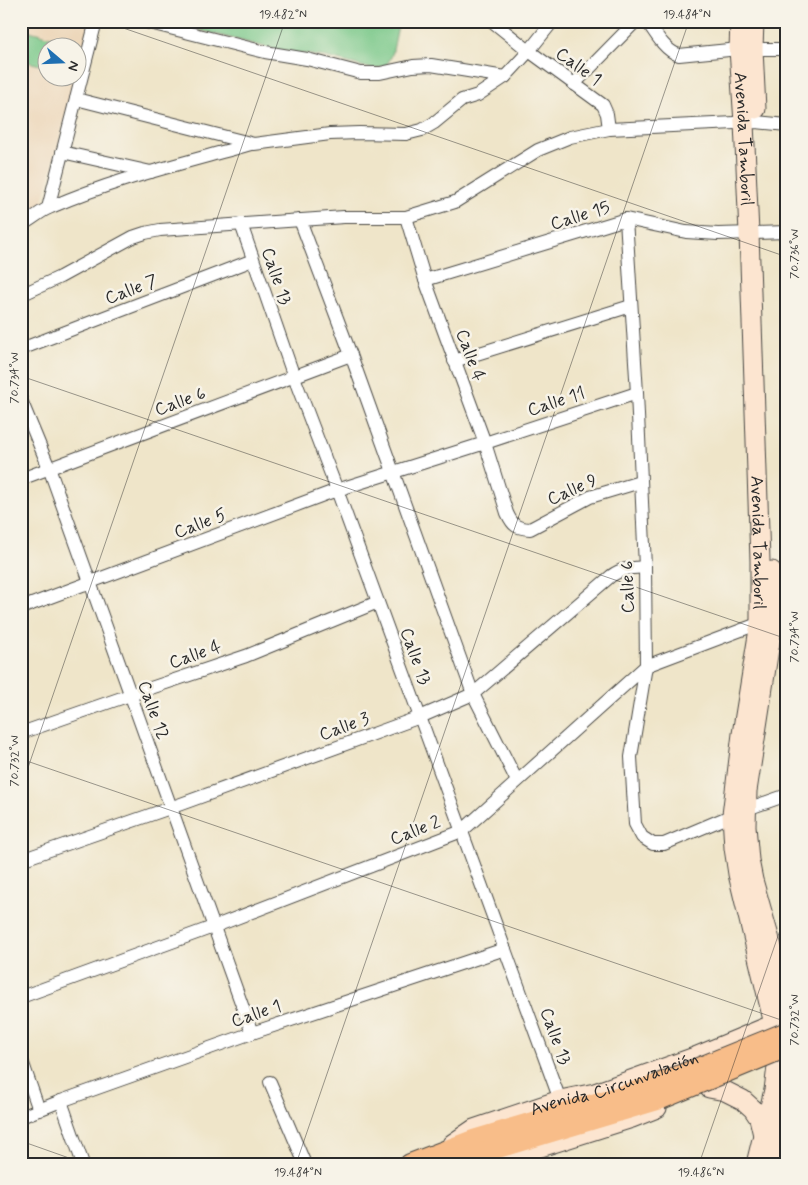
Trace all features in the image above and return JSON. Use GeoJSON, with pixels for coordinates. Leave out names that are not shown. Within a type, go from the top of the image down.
{"type":"FeatureCollection","features":[{"type":"Feature","properties":{"kind":"main road","name":"Avenida Tamboril"},"geometry":{"type":"LineString","coordinates":[[740,21],[746,49],[764,393],[773,616],[747,790],[739,812],[734,848],[738,874],[783,1025],[784,1053],[774,1090],[775,1137]]}},
{"type":"Feature","properties":{"kind":"main road","name":"Avenida Tamboril"},"geometry":{"type":"LineString","coordinates":[[746,49],[754,21]]}},
{"type":"Feature","properties":{"kind":"main road","name":"Avenida Tamboril"},"geometry":{"type":"LineString","coordinates":[[739,812],[747,840],[752,873],[781,966],[787,1008]]}},
{"type":"Feature","properties":{"kind":"main road","name":"Avenida Circunvalación"},"geometry":{"type":"LineString","coordinates":[[658,1092],[783,1025]]}},
{"type":"Feature","properties":{"kind":"main road","name":"Avenida Circunvalación"},"geometry":{"type":"LineString","coordinates":[[447,1157],[474,1129],[560,1100],[595,1092],[783,1025]]}},
{"type":"Feature","properties":{"kind":"main road","name":"Avenida Circunvalación"},"geometry":{"type":"LineString","coordinates":[[487,1164],[632,1118],[709,1088],[784,1053]]}},
{"type":"Feature","properties":{"kind":"main road","name":"Avenida Circunvalación"},"geometry":{"type":"LineString","coordinates":[[410,1164],[447,1157],[478,1154],[658,1092],[784,1053]]}},
{"type":"Feature","properties":{"kind":"main road"},"geometry":{"type":"LineString","coordinates":[[709,1088],[725,1091],[743,1100],[753,1109],[775,1137]]}},
{"type":"Feature","properties":{"kind":"main road"},"geometry":{"type":"LineString","coordinates":[[771,1164],[775,1137],[787,1099]]}},
{"type":"Feature","properties":{"kind":"main road"},"geometry":{"type":"LineString","coordinates":[[756,1164],[775,1137]]}},
{"type":"Feature","properties":{"kind":"street"},"geometry":{"type":"LineString","coordinates":[[48,208],[96,21]]}},
{"type":"Feature","properties":{"kind":"street"},"geometry":{"type":"LineString","coordinates":[[142,21],[265,52],[307,58],[361,73],[380,73],[413,66],[431,65],[505,77]]}},
{"type":"Feature","properties":{"kind":"street","name":"Calle 1"},"geometry":{"type":"LineString","coordinates":[[492,21],[529,51],[603,105],[607,114],[609,129]]}},
{"type":"Feature","properties":{"kind":"street"},"geometry":{"type":"LineString","coordinates":[[21,224],[48,208],[97,189],[254,144],[330,134],[406,134],[422,130],[434,123],[462,100],[478,95],[505,77],[553,21]]}},
{"type":"Feature","properties":{"kind":"street"},"geometry":{"type":"LineString","coordinates":[[574,84],[636,21]]}},
{"type":"Feature","properties":{"kind":"street"},"geometry":{"type":"LineString","coordinates":[[647,21],[667,48],[679,55],[746,49],[787,49]]}},
{"type":"Feature","properties":{"kind":"street"},"geometry":{"type":"LineString","coordinates":[[76,99],[254,144]]}},
{"type":"Feature","properties":{"kind":"street"},"geometry":{"type":"LineString","coordinates":[[21,295],[145,233],[160,230],[344,217],[406,217],[455,202],[538,150],[570,137],[609,129],[750,122],[787,125]]}},
{"type":"Feature","properties":{"kind":"street"},"geometry":{"type":"LineString","coordinates":[[62,152],[151,172]]}},
{"type":"Feature","properties":{"kind":"street","name":"Calle 4"},"geometry":{"type":"LineString","coordinates":[[406,217],[425,280],[485,443],[507,513],[512,524],[520,529]]}},
{"type":"Feature","properties":{"kind":"street","name":"Calle 15"},"geometry":{"type":"LineString","coordinates":[[425,280],[626,219],[686,232],[755,234],[787,232]]}},
{"type":"Feature","properties":{"kind":"street","name":"Calle 6"},"geometry":{"type":"LineString","coordinates":[[626,219],[637,393],[645,568],[646,666],[631,757],[635,824],[642,836],[653,844],[664,844],[739,812]]}},
{"type":"Feature","properties":{"kind":"street"},"geometry":{"type":"LineString","coordinates":[[300,220],[351,355],[473,694],[517,781]]}},
{"type":"Feature","properties":{"kind":"street","name":"Calle 13"},"geometry":{"type":"LineString","coordinates":[[241,224],[294,377],[338,490],[560,1100]]}},
{"type":"Feature","properties":{"kind":"street","name":"Calle 7"},"geometry":{"type":"LineString","coordinates":[[21,350],[254,260]]}},
{"type":"Feature","properties":{"kind":"street"},"geometry":{"type":"LineString","coordinates":[[454,361],[631,306]]}},
{"type":"Feature","properties":{"kind":"street","name":"Calle 6"},"geometry":{"type":"LineString","coordinates":[[21,479],[351,355]]}},
{"type":"Feature","properties":{"kind":"street","name":"Calle 11"},"geometry":{"type":"LineString","coordinates":[[485,443],[637,393]]}},
{"type":"Feature","properties":{"kind":"street","name":"Calle 12"},"geometry":{"type":"LineString","coordinates":[[21,400],[49,468],[252,1033]]}},
{"type":"Feature","properties":{"kind":"street","name":"Calle 5"},"geometry":{"type":"LineString","coordinates":[[21,608],[338,490],[485,443]]}},
{"type":"Feature","properties":{"kind":"street","name":"Calle 9"},"geometry":{"type":"LineString","coordinates":[[520,529],[530,529],[590,497],[640,482]]}},
{"type":"Feature","properties":{"kind":"street","name":"Calle 3"},"geometry":{"type":"LineString","coordinates":[[21,860],[420,717],[473,694],[611,576],[618,571],[629,568],[645,568]]}},
{"type":"Feature","properties":{"kind":"street","name":"Calle 4"},"geometry":{"type":"LineString","coordinates":[[21,733],[246,656],[378,602]]}},
{"type":"Feature","properties":{"kind":"street","name":"Calle 2"},"geometry":{"type":"LineString","coordinates":[[21,997],[213,927],[462,831],[646,666],[773,616]]}},
{"type":"Feature","properties":{"kind":"street"},"geometry":{"type":"LineString","coordinates":[[739,812],[787,795]]}},
{"type":"Feature","properties":{"kind":"street","name":"Calle 1"},"geometry":{"type":"LineString","coordinates":[[21,1116],[252,1033],[505,949]]}},
{"type":"Feature","properties":{"kind":"street"},"geometry":{"type":"LineString","coordinates":[[21,1058],[39,1110]]}},
{"type":"Feature","properties":{"kind":"street"},"geometry":{"type":"LineString","coordinates":[[270,1082],[304,1164]]}},
{"type":"Feature","properties":{"kind":"street"},"geometry":{"type":"LineString","coordinates":[[61,1101],[84,1164]]}},
{"type":"Feature","properties":{"kind":"shaded area"},"geometry":{"type":"Polygon","coordinates":[[[21,21],[90,22],[86,38],[38,38],[38,88],[73,88],[42,205],[21,217],[21,21]]]}},
{"type":"Feature","properties":{"kind":"green space"},"geometry":{"type":"Polygon","coordinates":[[[171,21],[399,21],[389,61],[385,66],[373,69],[326,57],[277,50],[172,23],[171,21]]]}},
{"type":"Feature","properties":{"kind":"green space"},"geometry":{"type":"Polygon","coordinates":[[[23,29],[54,38],[38,38],[38,65],[21,60],[21,36],[23,29]]]}}]}
